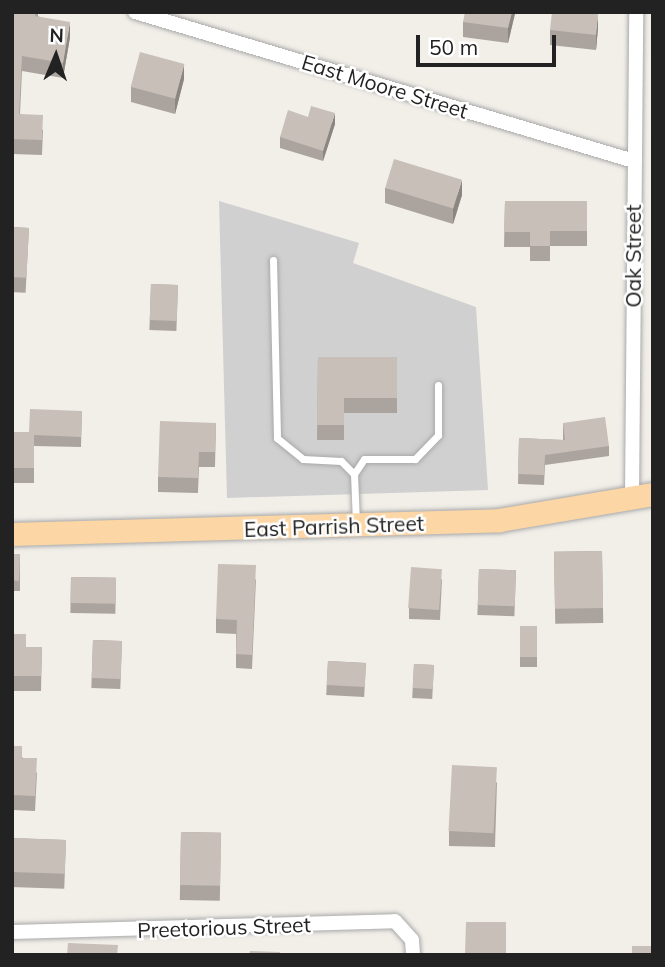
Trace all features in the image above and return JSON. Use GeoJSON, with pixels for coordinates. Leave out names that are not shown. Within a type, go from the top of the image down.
{"type":"FeatureCollection","features":[{"type":"Feature","properties":{"kind":"main road","name":"East Parrish Street"},"geometry":{"type":"LineString","coordinates":[[12,534],[499,520],[643,497]]}},
{"type":"Feature","properties":{"kind":"street","name":"East Moore Street"},"geometry":{"type":"LineString","coordinates":[[135,12],[634,161]]}},
{"type":"Feature","properties":{"kind":"street","name":"Oak Street"},"geometry":{"type":"LineString","coordinates":[[635,12],[634,161],[643,497]]}},
{"type":"Feature","properties":{"kind":"street","name":"Preetorious Street"},"geometry":{"type":"LineString","coordinates":[[12,932],[396,921],[412,940],[413,955]]}},
{"type":"Feature","properties":{"kind":"lane"},"geometry":{"type":"LineString","coordinates":[[273,260],[278,438],[303,459],[341,461],[354,474]]}},
{"type":"Feature","properties":{"kind":"lane"},"geometry":{"type":"LineString","coordinates":[[356,526],[354,474],[364,460],[415,459],[438,435],[438,384]]}},
{"type":"Feature","properties":{"kind":"shaded area"},"geometry":{"type":"Polygon","coordinates":[[[219,201],[359,243],[353,263],[476,307],[488,490],[227,498],[219,201]]]}},
{"type":"Feature","properties":{"kind":"building"},"geometry":{"type":"Polygon","coordinates":[[[12,12],[36,12],[35,16],[70,22],[63,63],[22,56],[19,114],[43,115],[42,140],[12,139],[12,12]]]}},
{"type":"Feature","properties":{"kind":"building"},"geometry":{"type":"Polygon","coordinates":[[[465,12],[512,12],[508,28],[463,22],[465,12]]]}},
{"type":"Feature","properties":{"kind":"building"},"geometry":{"type":"Polygon","coordinates":[[[552,12],[598,13],[596,35],[550,30],[552,12]]]}},
{"type":"Feature","properties":{"kind":"building"},"geometry":{"type":"Polygon","coordinates":[[[140,52],[184,64],[175,99],[131,87],[140,52]]]}},
{"type":"Feature","properties":{"kind":"building"},"geometry":{"type":"Polygon","coordinates":[[[311,106],[335,113],[323,151],[280,137],[288,110],[308,117],[311,106]]]}},
{"type":"Feature","properties":{"kind":"building"},"geometry":{"type":"Polygon","coordinates":[[[394,159],[462,180],[453,208],[385,188],[394,159]]]}},
{"type":"Feature","properties":{"kind":"building"},"geometry":{"type":"Polygon","coordinates":[[[505,201],[587,201],[587,231],[550,231],[550,246],[530,246],[530,232],[504,232],[505,201]]]}},
{"type":"Feature","properties":{"kind":"building"},"geometry":{"type":"Polygon","coordinates":[[[12,227],[29,228],[26,278],[12,277],[12,227]]]}},
{"type":"Feature","properties":{"kind":"building"},"geometry":{"type":"Polygon","coordinates":[[[151,284],[178,285],[177,321],[150,320],[151,284]]]}},
{"type":"Feature","properties":{"kind":"building"},"geometry":{"type":"Polygon","coordinates":[[[318,357],[397,357],[397,398],[344,398],[344,425],[317,425],[318,357]]]}},
{"type":"Feature","properties":{"kind":"building"},"geometry":{"type":"Polygon","coordinates":[[[30,409],[82,411],[81,437],[34,435],[34,432],[29,432],[30,409]]]}},
{"type":"Feature","properties":{"kind":"building"},"geometry":{"type":"Polygon","coordinates":[[[605,417],[609,446],[545,455],[544,475],[518,474],[519,438],[565,440],[563,423],[605,417]]]}},
{"type":"Feature","properties":{"kind":"building"},"geometry":{"type":"Polygon","coordinates":[[[160,421],[216,423],[215,452],[199,452],[198,478],[158,477],[160,421]]]}},
{"type":"Feature","properties":{"kind":"building"},"geometry":{"type":"Polygon","coordinates":[[[12,432],[34,432],[34,468],[12,468],[12,432]]]}},
{"type":"Feature","properties":{"kind":"building"},"geometry":{"type":"Polygon","coordinates":[[[602,551],[603,608],[555,609],[554,552],[602,551]]]}},
{"type":"Feature","properties":{"kind":"building"},"geometry":{"type":"Polygon","coordinates":[[[12,554],[20,554],[19,581],[12,580],[12,554]]]}},
{"type":"Feature","properties":{"kind":"building"},"geometry":{"type":"Polygon","coordinates":[[[218,564],[256,565],[252,655],[236,654],[237,620],[216,619],[218,564]]]}},
{"type":"Feature","properties":{"kind":"building"},"geometry":{"type":"Polygon","coordinates":[[[411,567],[442,569],[439,610],[408,608],[411,567]]]}},
{"type":"Feature","properties":{"kind":"building"},"geometry":{"type":"Polygon","coordinates":[[[479,569],[516,570],[515,606],[478,605],[479,569]]]}},
{"type":"Feature","properties":{"kind":"building"},"geometry":{"type":"Polygon","coordinates":[[[71,577],[116,578],[116,604],[71,603],[71,577]]]}},
{"type":"Feature","properties":{"kind":"building"},"geometry":{"type":"Polygon","coordinates":[[[520,626],[537,626],[537,657],[520,657],[520,626]]]}},
{"type":"Feature","properties":{"kind":"building"},"geometry":{"type":"Polygon","coordinates":[[[12,634],[26,634],[26,647],[42,647],[41,676],[12,676],[12,634]]]}},
{"type":"Feature","properties":{"kind":"building"},"geometry":{"type":"Polygon","coordinates":[[[93,640],[122,641],[121,679],[92,678],[93,640]]]}},
{"type":"Feature","properties":{"kind":"building"},"geometry":{"type":"Polygon","coordinates":[[[328,661],[366,663],[365,687],[327,685],[328,661]]]}},
{"type":"Feature","properties":{"kind":"building"},"geometry":{"type":"Polygon","coordinates":[[[414,664],[434,665],[433,689],[413,688],[414,664]]]}},
{"type":"Feature","properties":{"kind":"building"},"geometry":{"type":"Polygon","coordinates":[[[12,746],[22,746],[22,758],[37,758],[35,796],[12,795],[12,746]]]}},
{"type":"Feature","properties":{"kind":"building"},"geometry":{"type":"Polygon","coordinates":[[[452,765],[497,767],[493,833],[449,831],[452,765]]]}},
{"type":"Feature","properties":{"kind":"building"},"geometry":{"type":"Polygon","coordinates":[[[181,832],[221,833],[220,886],[180,885],[181,832]]]}},
{"type":"Feature","properties":{"kind":"building"},"geometry":{"type":"Polygon","coordinates":[[[12,838],[66,840],[65,874],[12,872],[12,838]]]}},
{"type":"Feature","properties":{"kind":"building"},"geometry":{"type":"Polygon","coordinates":[[[466,922],[506,922],[506,953],[600,955],[465,955],[466,922]]]}},
{"type":"Feature","properties":{"kind":"building"},"geometry":{"type":"Polygon","coordinates":[[[68,943],[118,945],[117,955],[67,955],[68,943]]]}},
{"type":"Feature","properties":{"kind":"building"},"geometry":{"type":"Polygon","coordinates":[[[632,946],[653,946],[653,955],[632,955],[632,946]]]}},
{"type":"Feature","properties":{"kind":"building"},"geometry":{"type":"Polygon","coordinates":[[[250,951],[280,952],[279,955],[249,955],[250,951]]]}}]}
